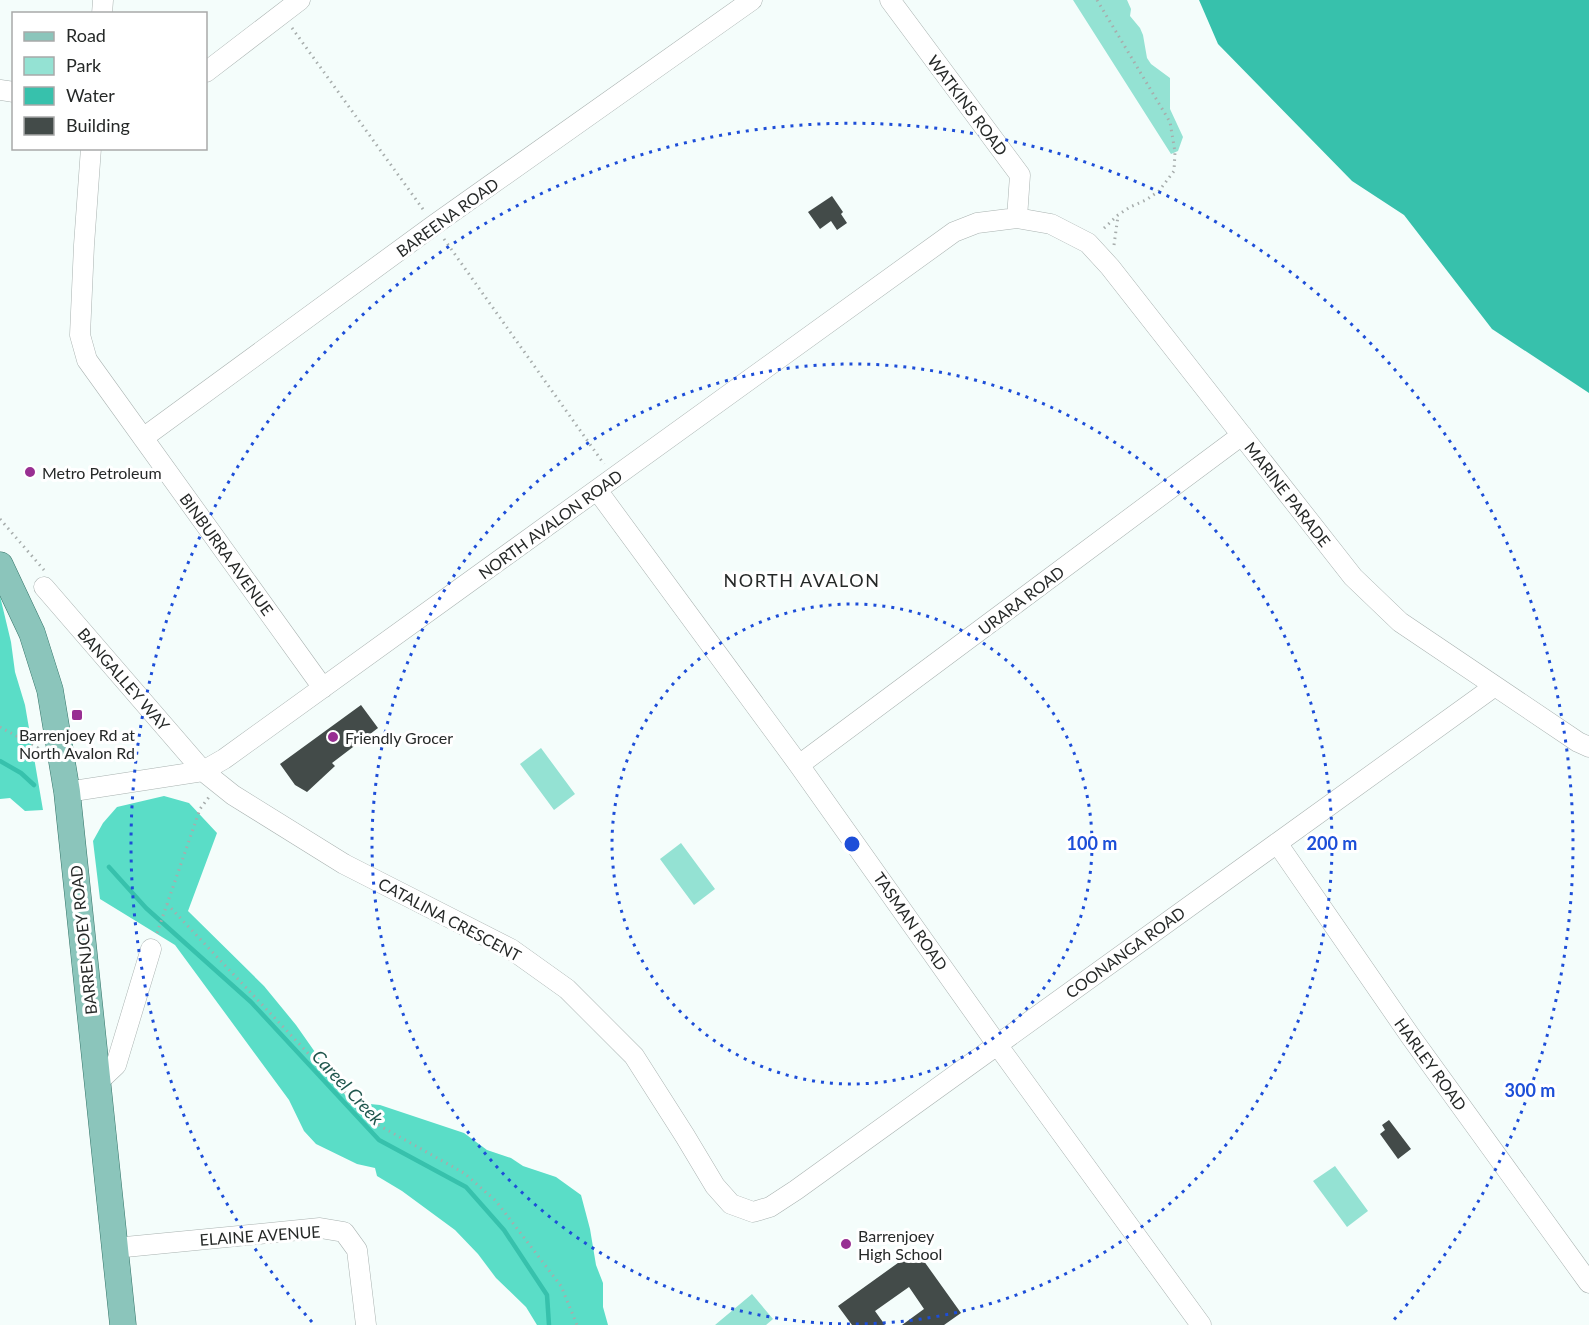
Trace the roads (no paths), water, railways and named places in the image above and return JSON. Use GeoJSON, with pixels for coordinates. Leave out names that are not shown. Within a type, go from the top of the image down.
{"type":"FeatureCollection","features":[{"type":"Feature","properties":{"kind":"main road","name":"BARRENJOEY ROAD"},"geometry":{"type":"LineString","coordinates":[[0,565],[32,633],[50,690],[67,792],[123,1325]]}},
{"type":"Feature","properties":{"kind":"street"},"geometry":{"type":"LineString","coordinates":[[207,71],[300,0]]}},
{"type":"Feature","properties":{"kind":"street","name":"BAREENA ROAD"},"geometry":{"type":"LineString","coordinates":[[143,438],[434,225],[753,0]]}},
{"type":"Feature","properties":{"kind":"street","name":"WATKINS ROAD"},"geometry":{"type":"LineString","coordinates":[[890,0],[1020,175],[1017,218]]}},
{"type":"Feature","properties":{"kind":"street","name":"BINBURRA AVENUE"},"geometry":{"type":"LineString","coordinates":[[91,150],[80,335],[87,360],[323,688]]}},
{"type":"Feature","properties":{"kind":"street","name":"MARINE PARADE"},"geometry":{"type":"LineString","coordinates":[[1017,218],[1051,224],[1088,243],[1110,267],[1353,577],[1400,622],[1578,742],[1589,747]]}},
{"type":"Feature","properties":{"kind":"street","name":"NORTH AVALON ROAD"},"geometry":{"type":"LineString","coordinates":[[67,792],[203,771],[224,759],[954,232],[977,223],[1017,218]]}},
{"type":"Feature","properties":{"kind":"street","name":"URARA ROAD"},"geometry":{"type":"LineString","coordinates":[[799,765],[1242,435]]}},
{"type":"Feature","properties":{"kind":"street","name":"TASMAN ROAD"},"geometry":{"type":"LineString","coordinates":[[597,490],[799,765],[997,1044],[1201,1325]]}},
{"type":"Feature","properties":{"kind":"street","name":"BANGALLEY WAY"},"geometry":{"type":"LineString","coordinates":[[44,587],[203,771]]}},
{"type":"Feature","properties":{"kind":"street","name":"COONANGA ROAD"},"geometry":{"type":"LineString","coordinates":[[753,1212],[770,1207],[796,1190],[1495,686]]}},
{"type":"Feature","properties":{"kind":"street","name":"CATALINA CRESCENT"},"geometry":{"type":"LineString","coordinates":[[203,771],[233,795],[344,864],[512,949],[567,989],[634,1056],[715,1186],[730,1204],[753,1212]]}},
{"type":"Feature","properties":{"kind":"street","name":"HARLEY ROAD"},"geometry":{"type":"LineString","coordinates":[[1278,843],[1411,1037],[1589,1283]]}},
{"type":"Feature","properties":{"kind":"street"},"geometry":{"type":"LineString","coordinates":[[98,1082],[116,1065],[154,940]]}},
{"type":"Feature","properties":{"kind":"street","name":"ELAINE AVENUE"},"geometry":{"type":"LineString","coordinates":[[115,1248],[320,1228],[344,1232],[357,1250],[366,1325]]}},
{"type":"Feature","properties":{"kind":"water"},"geometry":{"type":"Polygon","coordinates":[[[1199,0],[1589,0],[1589,393],[1492,329],[1404,215],[1352,181],[1218,44],[1199,0]]]}},
{"type":"Feature","properties":{"kind":"waterway","name":"Careel Creek"},"geometry":{"type":"LineString","coordinates":[[0,761],[21,773],[34,785]]}},
{"type":"Feature","properties":{"kind":"waterway","name":"Careel Creek"},"geometry":{"type":"LineString","coordinates":[[109,867],[146,908],[251,1002],[379,1140],[466,1187],[504,1230],[547,1295],[549,1325]]}},
{"type":"Feature","properties":{"kind":"place","name":"Metro Petroleum"},"geometry":{"type":"Point","coordinates":[30,472]}},
{"type":"Feature","properties":{"kind":"place","name":"Barrenjoey Rd at North Avalon Rd"},"geometry":{"type":"Point","coordinates":[77,715]}},
{"type":"Feature","properties":{"kind":"place","name":"Friendly Grocer"},"geometry":{"type":"Point","coordinates":[333,737]}},
{"type":"Feature","properties":{"kind":"place","name":"Barrenjoey High School"},"geometry":{"type":"Point","coordinates":[846,1244]}},
{"type":"Feature","properties":{"kind":"district","name":"NORTH AVALON"},"geometry":{"type":"Point","coordinates":[802,580]}}]}
